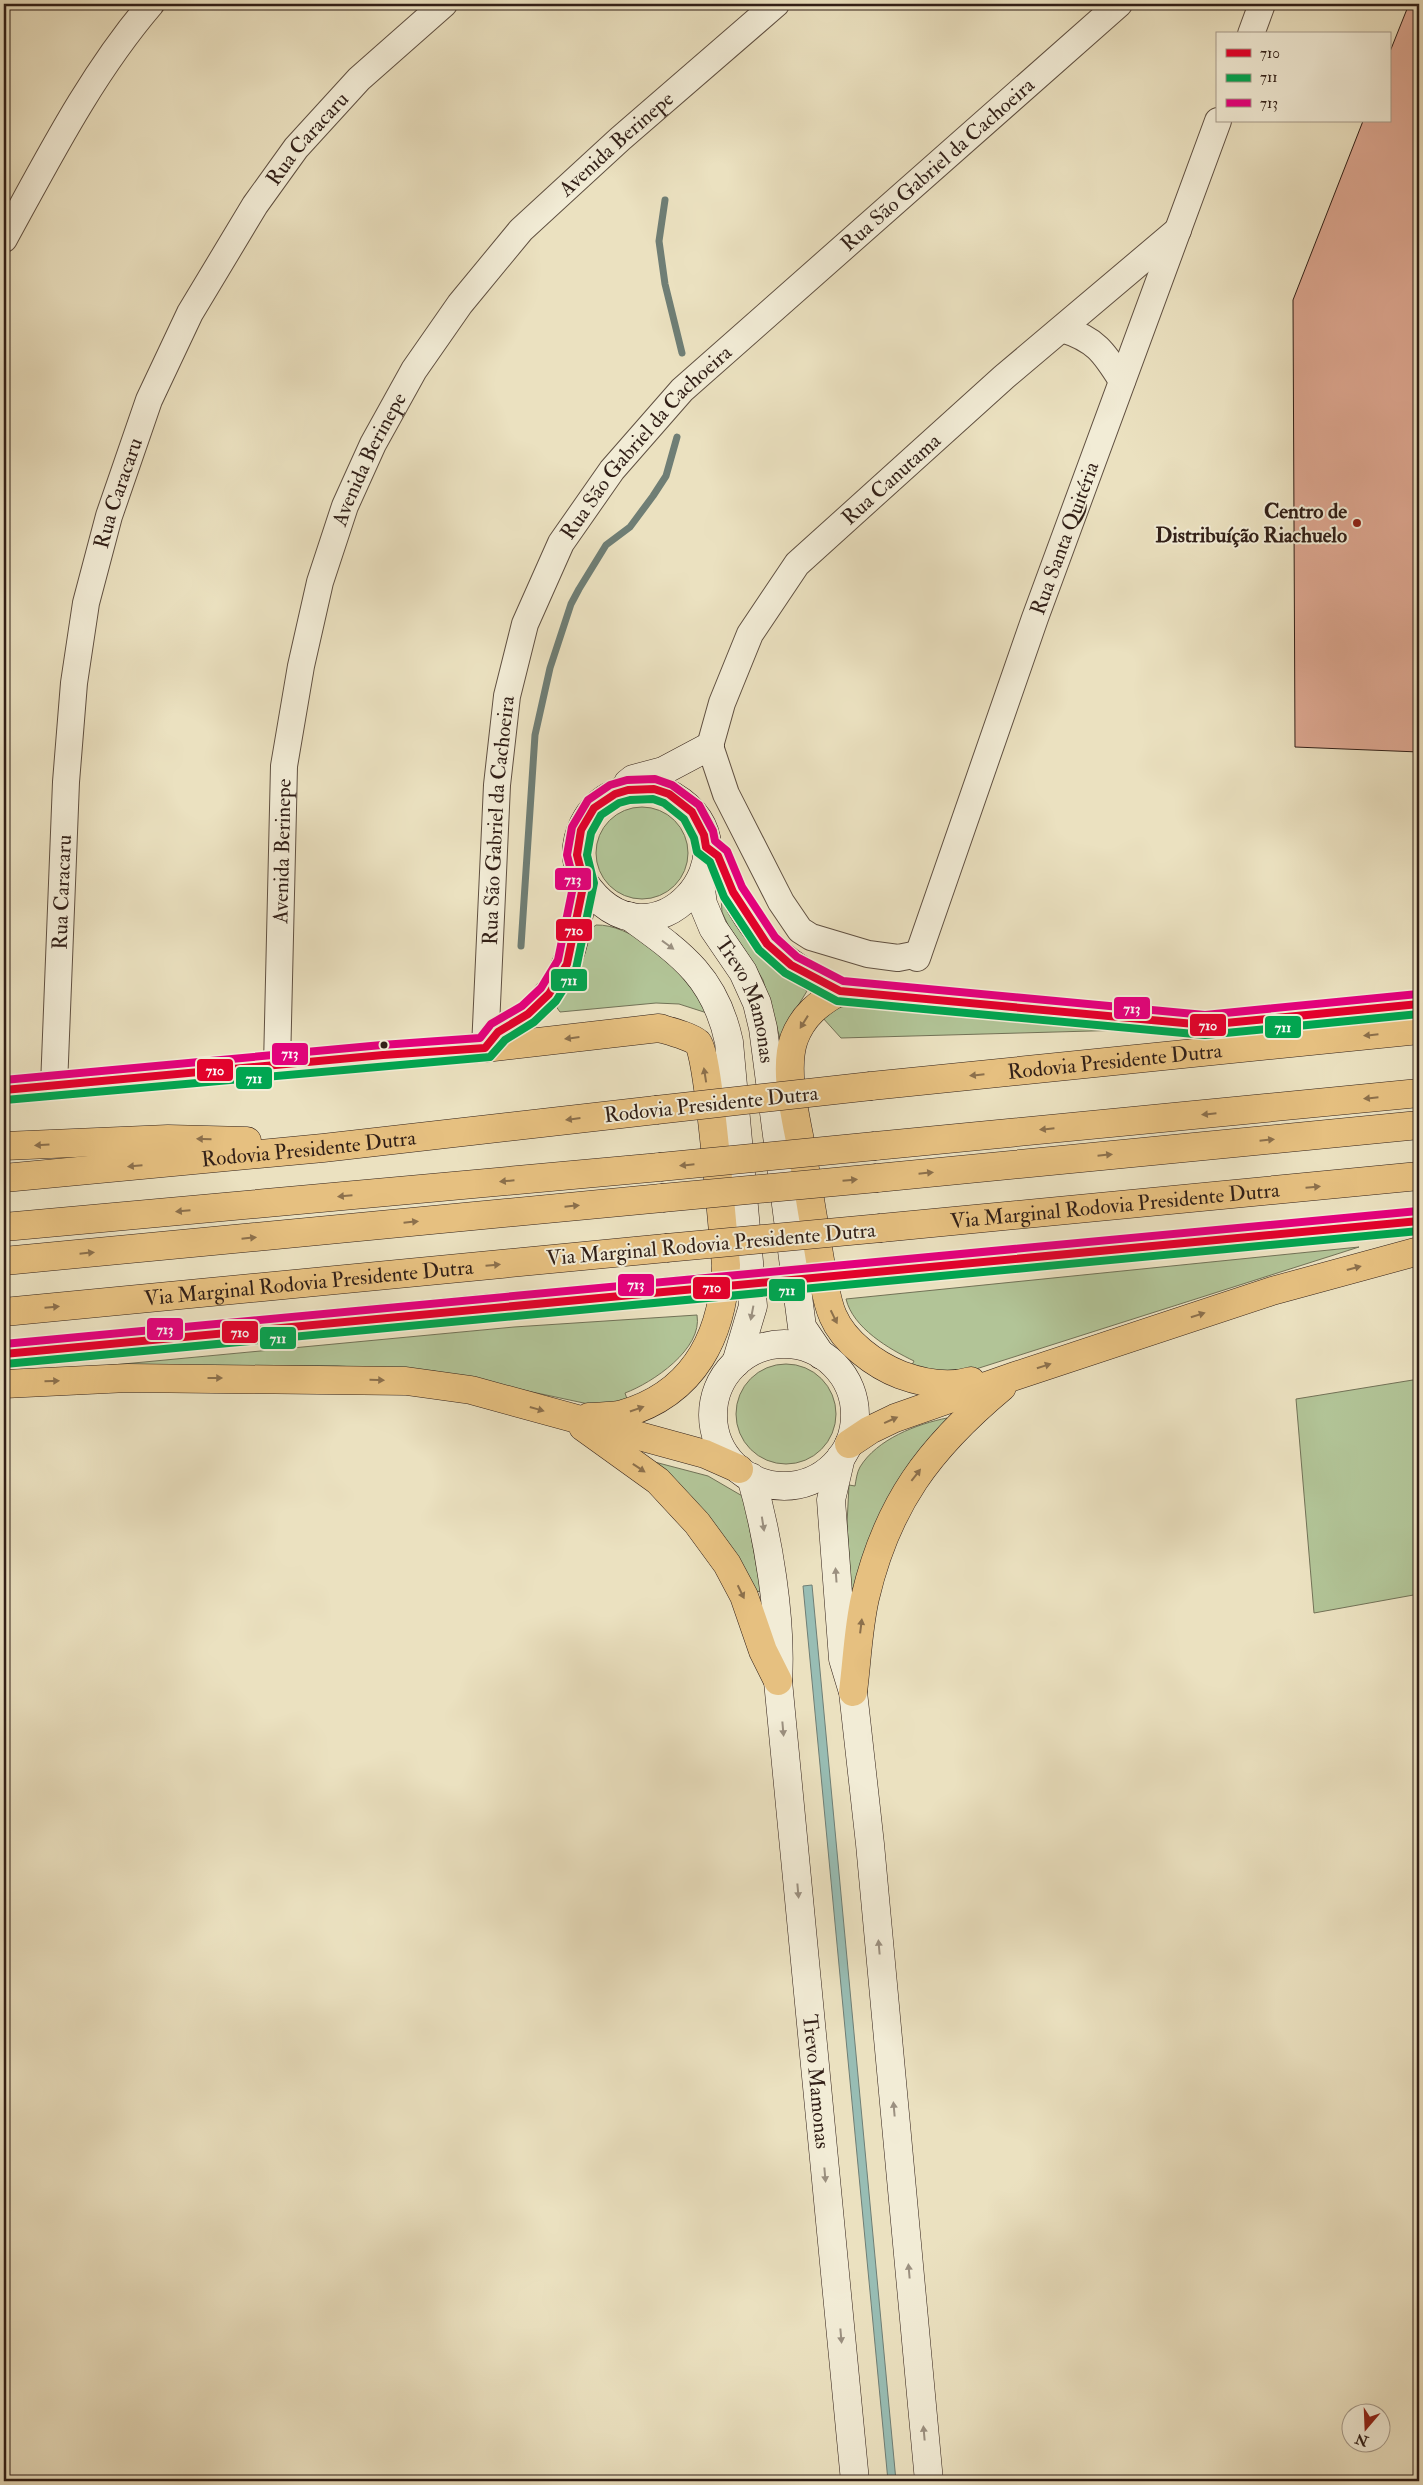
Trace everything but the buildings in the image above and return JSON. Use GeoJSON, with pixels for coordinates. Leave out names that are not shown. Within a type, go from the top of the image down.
{"type":"FeatureCollection","features":[{"type":"Feature","properties":{"kind":"highway"},"geometry":{"type":"LineString","coordinates":[[840,991],[817,1003],[794,1038],[790,1078],[818,1250],[833,1317],[844,1334],[878,1363],[916,1380],[937,1384],[963,1384],[987,1377],[1015,1376]]}},
{"type":"Feature","properties":{"kind":"highway"},"geometry":{"type":"LineString","coordinates":[[485,1048],[659,1028],[675,1032],[698,1043],[702,1051],[709,1096],[726,1265],[724,1291],[715,1328],[696,1366],[684,1381],[652,1404],[621,1415],[572,1418]]}},
{"type":"Feature","properties":{"kind":"highway","name":"Rodovia Presidente Dutra"},"geometry":{"type":"LineString","coordinates":[[4,1178],[323,1148],[871,1086],[1419,1030]]}},
{"type":"Feature","properties":{"kind":"highway"},"geometry":{"type":"LineString","coordinates":[[4,1227],[660,1167],[1419,1093]]}},
{"type":"Feature","properties":{"kind":"highway"},"geometry":{"type":"LineString","coordinates":[[4,1261],[1419,1125]]}},
{"type":"Feature","properties":{"kind":"highway"},"geometry":{"type":"LineString","coordinates":[[4,1146],[187,1139],[323,1148]]}},
{"type":"Feature","properties":{"kind":"highway","name":"Via Marginal Rodovia Presidente Dutra"},"geometry":{"type":"LineString","coordinates":[[4,1312],[1419,1176]]}},
{"type":"Feature","properties":{"kind":"highway"},"geometry":{"type":"LineString","coordinates":[[4,1354],[1419,1220]]}},
{"type":"Feature","properties":{"kind":"highway"},"geometry":{"type":"LineString","coordinates":[[845,1451],[870,1430],[896,1418],[1015,1376],[1272,1290],[1419,1251]]}},
{"type":"Feature","properties":{"kind":"highway"},"geometry":{"type":"LineString","coordinates":[[852,1692],[865,1600],[878,1551],[892,1516],[911,1482],[948,1437],[966,1417],[1015,1376]]}},
{"type":"Feature","properties":{"kind":"highway"},"geometry":{"type":"LineString","coordinates":[[4,1384],[128,1378],[406,1381],[471,1390],[705,1454],[745,1473]]}},
{"type":"Feature","properties":{"kind":"highway"},"geometry":{"type":"LineString","coordinates":[[572,1418],[658,1481],[697,1523],[727,1564],[744,1596],[763,1651],[778,1680]]}},
{"type":"Feature","properties":{"kind":"main road"},"geometry":{"type":"LineString","coordinates":[[4,1090],[485,1048],[498,1032],[528,1014],[556,984],[567,964],[584,882],[577,855],[581,830],[594,808],[615,794],[632,779],[663,771],[710,746]]}},
{"type":"Feature","properties":{"kind":"main road"},"geometry":{"type":"LineString","coordinates":[[615,794],[639,788],[654,789],[669,794],[692,812],[704,834],[706,847],[718,856],[733,892],[767,944],[791,965],[840,991],[1204,1025],[1419,1004]]}},
{"type":"Feature","properties":{"kind":"main road","name":"Trevo Mamonas"},"geometry":{"type":"LineString","coordinates":[[629,916],[649,917],[665,914],[679,906],[700,883],[705,868],[706,847]]}},
{"type":"Feature","properties":{"kind":"main road","name":"Trevo Mamonas"},"geometry":{"type":"LineString","coordinates":[[584,882],[593,896],[606,907],[629,916],[680,953],[698,973],[713,996],[725,1021],[730,1051],[753,1306],[736,1362]]}},
{"type":"Feature","properties":{"kind":"main road","name":"Trevo Mamonas"},"geometry":{"type":"LineString","coordinates":[[700,883],[703,904],[713,928],[743,972],[757,1003],[763,1028],[802,1327],[821,1354],[841,1373],[854,1400],[854,1422],[831,1500],[843,1659],[852,1692]]}},
{"type":"Feature","properties":{"kind":"main road","name":"Trevo Mamonas"},"geometry":{"type":"LineString","coordinates":[[821,1354],[805,1347],[787,1344],[768,1346],[751,1352],[736,1362],[724,1377],[716,1394],[713,1412],[715,1430],[721,1447],[745,1473],[760,1506],[770,1573],[780,1649],[778,1680],[854,2481]]}},
{"type":"Feature","properties":{"kind":"main road"},"geometry":{"type":"LineString","coordinates":[[745,1473],[778,1485],[806,1482],[825,1472],[845,1451]]}},
{"type":"Feature","properties":{"kind":"main road"},"geometry":{"type":"LineString","coordinates":[[852,1692],[870,1844],[929,2481]]}},
{"type":"Feature","properties":{"kind":"street"},"geometry":{"type":"LineString","coordinates":[[4,239],[75,111],[138,18],[151,4]]}},
{"type":"Feature","properties":{"kind":"street","name":"Rua Caracaru"},"geometry":{"type":"LineString","coordinates":[[54,1086],[66,792],[74,683],[86,602],[96,564],[109,516],[149,400],[190,313],[255,205],[296,148],[359,79],[444,4]]}},
{"type":"Feature","properties":{"kind":"street","name":"Avenida Berinepe"},"geometry":{"type":"LineString","coordinates":[[277,1065],[284,766],[301,666],[320,582],[345,506],[373,444],[414,370],[460,304],[521,230],[620,139],[776,4]]}},
{"type":"Feature","properties":{"kind":"street","name":"Rua São Gabriel da Cachoeira"},"geometry":{"type":"LineString","coordinates":[[485,1048],[496,785],[507,696],[525,624],[561,543],[612,470],[682,390],[1120,4]]}},
{"type":"Feature","properties":{"kind":"street"},"geometry":{"type":"LineString","coordinates":[[1252,32],[1262,4]]}},
{"type":"Feature","properties":{"kind":"street","name":"Rua Santa Quitéria"},"geometry":{"type":"LineString","coordinates":[[710,746],[726,794],[781,902],[800,930],[811,937],[868,954],[898,958],[918,956],[1035,618],[1218,122]]}},
{"type":"Feature","properties":{"kind":"street","name":"Rua Canutama"},"geometry":{"type":"LineString","coordinates":[[710,746],[722,703],[750,634],[798,564],[1004,377],[1178,230]]}},
{"type":"Feature","properties":{"kind":"street"},"geometry":{"type":"LineString","coordinates":[[1062,328],[1083,335],[1100,348],[1122,381]]}},
{"type":"Feature","properties":{"kind":"green space"},"geometry":{"type":"Polygon","coordinates":[[[633,807],[651,807],[668,814],[681,827],[688,844],[688,862],[681,879],[668,892],[651,899],[633,899],[616,892],[603,879],[596,862],[596,844],[603,827],[616,814],[633,807]]]}},
{"type":"Feature","properties":{"kind":"green space"},"geometry":{"type":"Polygon","coordinates":[[[721,897],[749,937],[769,960],[780,971],[807,991],[791,1017],[785,1037],[780,1038],[763,980],[728,925],[722,912],[721,897]]]}},
{"type":"Feature","properties":{"kind":"green space"},"geometry":{"type":"Polygon","coordinates":[[[596,925],[609,926],[623,931],[636,937],[662,955],[692,986],[707,1013],[679,1004],[656,1003],[560,1012],[555,1005],[579,963],[591,929],[596,925]]]}},
{"type":"Feature","properties":{"kind":"green space"},"geometry":{"type":"Polygon","coordinates":[[[865,1004],[1127,1030],[841,1038],[822,1017],[837,1008],[865,1004]]]}},
{"type":"Feature","properties":{"kind":"green space"},"geometry":{"type":"Polygon","coordinates":[[[1359,1247],[976,1369],[939,1372],[912,1365],[914,1361],[883,1344],[864,1328],[856,1319],[846,1299],[1359,1247]]]}},
{"type":"Feature","properties":{"kind":"green space"},"geometry":{"type":"Polygon","coordinates":[[[697,1315],[697,1328],[684,1352],[661,1373],[625,1393],[628,1402],[593,1405],[434,1371],[337,1366],[102,1366],[514,1327],[697,1315]]]}},
{"type":"Feature","properties":{"kind":"green space"},"geometry":{"type":"Polygon","coordinates":[[[786,1364],[805,1368],[821,1379],[832,1395],[836,1414],[832,1433],[821,1449],[805,1460],[786,1464],[767,1460],[751,1449],[740,1433],[736,1414],[740,1395],[751,1379],[767,1368],[786,1364]]]}},
{"type":"Feature","properties":{"kind":"green space"},"geometry":{"type":"Polygon","coordinates":[[[1419,1379],[1419,1594],[1314,1613],[1296,1399],[1419,1379]]]}},
{"type":"Feature","properties":{"kind":"green space"},"geometry":{"type":"Polygon","coordinates":[[[947,1418],[856,1589],[851,1588],[847,1524],[849,1485],[855,1486],[857,1474],[867,1457],[887,1441],[923,1424],[947,1418]]]}},
{"type":"Feature","properties":{"kind":"green space"},"geometry":{"type":"Polygon","coordinates":[[[647,1460],[708,1476],[744,1497],[761,1591],[756,1592],[647,1460]]]}},
{"type":"Feature","properties":{"kind":"water"},"geometry":{"type":"Polygon","coordinates":[[[812,1585],[896,2481],[888,2481],[803,1586],[812,1585]]]}},
{"type":"Feature","properties":{"kind":"waterway"},"geometry":{"type":"LineString","coordinates":[[665,200],[659,241],[665,284],[682,353]]}},
{"type":"Feature","properties":{"kind":"waterway"},"geometry":{"type":"LineString","coordinates":[[521,946],[535,735],[550,668],[571,604],[579,589],[606,545],[630,527],[666,476],[677,437]]}},
{"type":"Feature","properties":{"kind":"transit line","name":"713"},"geometry":{"type":"LineString","coordinates":[[4,1080],[382,1045],[480,1038],[491,1024],[522,1006],[541,988],[558,960],[574,882],[567,855],[572,827],[588,800],[610,785],[627,780],[655,779],[672,785],[699,805],[713,831],[715,841],[727,851],[742,887],[775,937],[797,957],[843,981],[1205,1015],[1418,994]]}},
{"type":"Feature","properties":{"kind":"transit line","name":"710"},"geometry":{"type":"LineString","coordinates":[[4,1090],[383,1055],[485,1048],[498,1032],[528,1014],[549,994],[567,964],[584,882],[577,855],[581,830],[594,808],[615,794],[628,790],[654,789],[669,794],[692,812],[704,835],[706,847],[718,856],[733,892],[767,944],[791,965],[840,991],[1205,1025],[1419,1004]]}},
{"type":"Feature","properties":{"kind":"transit line","name":"711"},"geometry":{"type":"LineString","coordinates":[[5,1100],[490,1057],[505,1040],[534,1022],[556,1001],[576,969],[594,883],[587,855],[591,833],[601,815],[619,803],[630,800],[653,799],[664,803],[684,819],[694,838],[697,852],[710,862],[724,897],[759,950],[785,973],[837,1001],[1205,1035],[1419,1014]]}},
{"type":"Feature","properties":{"kind":"transit line","name":"713"},"geometry":{"type":"LineString","coordinates":[[4,1344],[1418,1211]]}},
{"type":"Feature","properties":{"kind":"transit line","name":"710"},"geometry":{"type":"LineString","coordinates":[[4,1354],[1419,1221]]}},
{"type":"Feature","properties":{"kind":"transit line","name":"711"},"geometry":{"type":"LineString","coordinates":[[5,1364],[1419,1231]]}},
{"type":"Feature","properties":{"kind":"place","name":"Centro de Distribuíção Riachuelo"},"geometry":{"type":"Point","coordinates":[1357,523]}}]}
